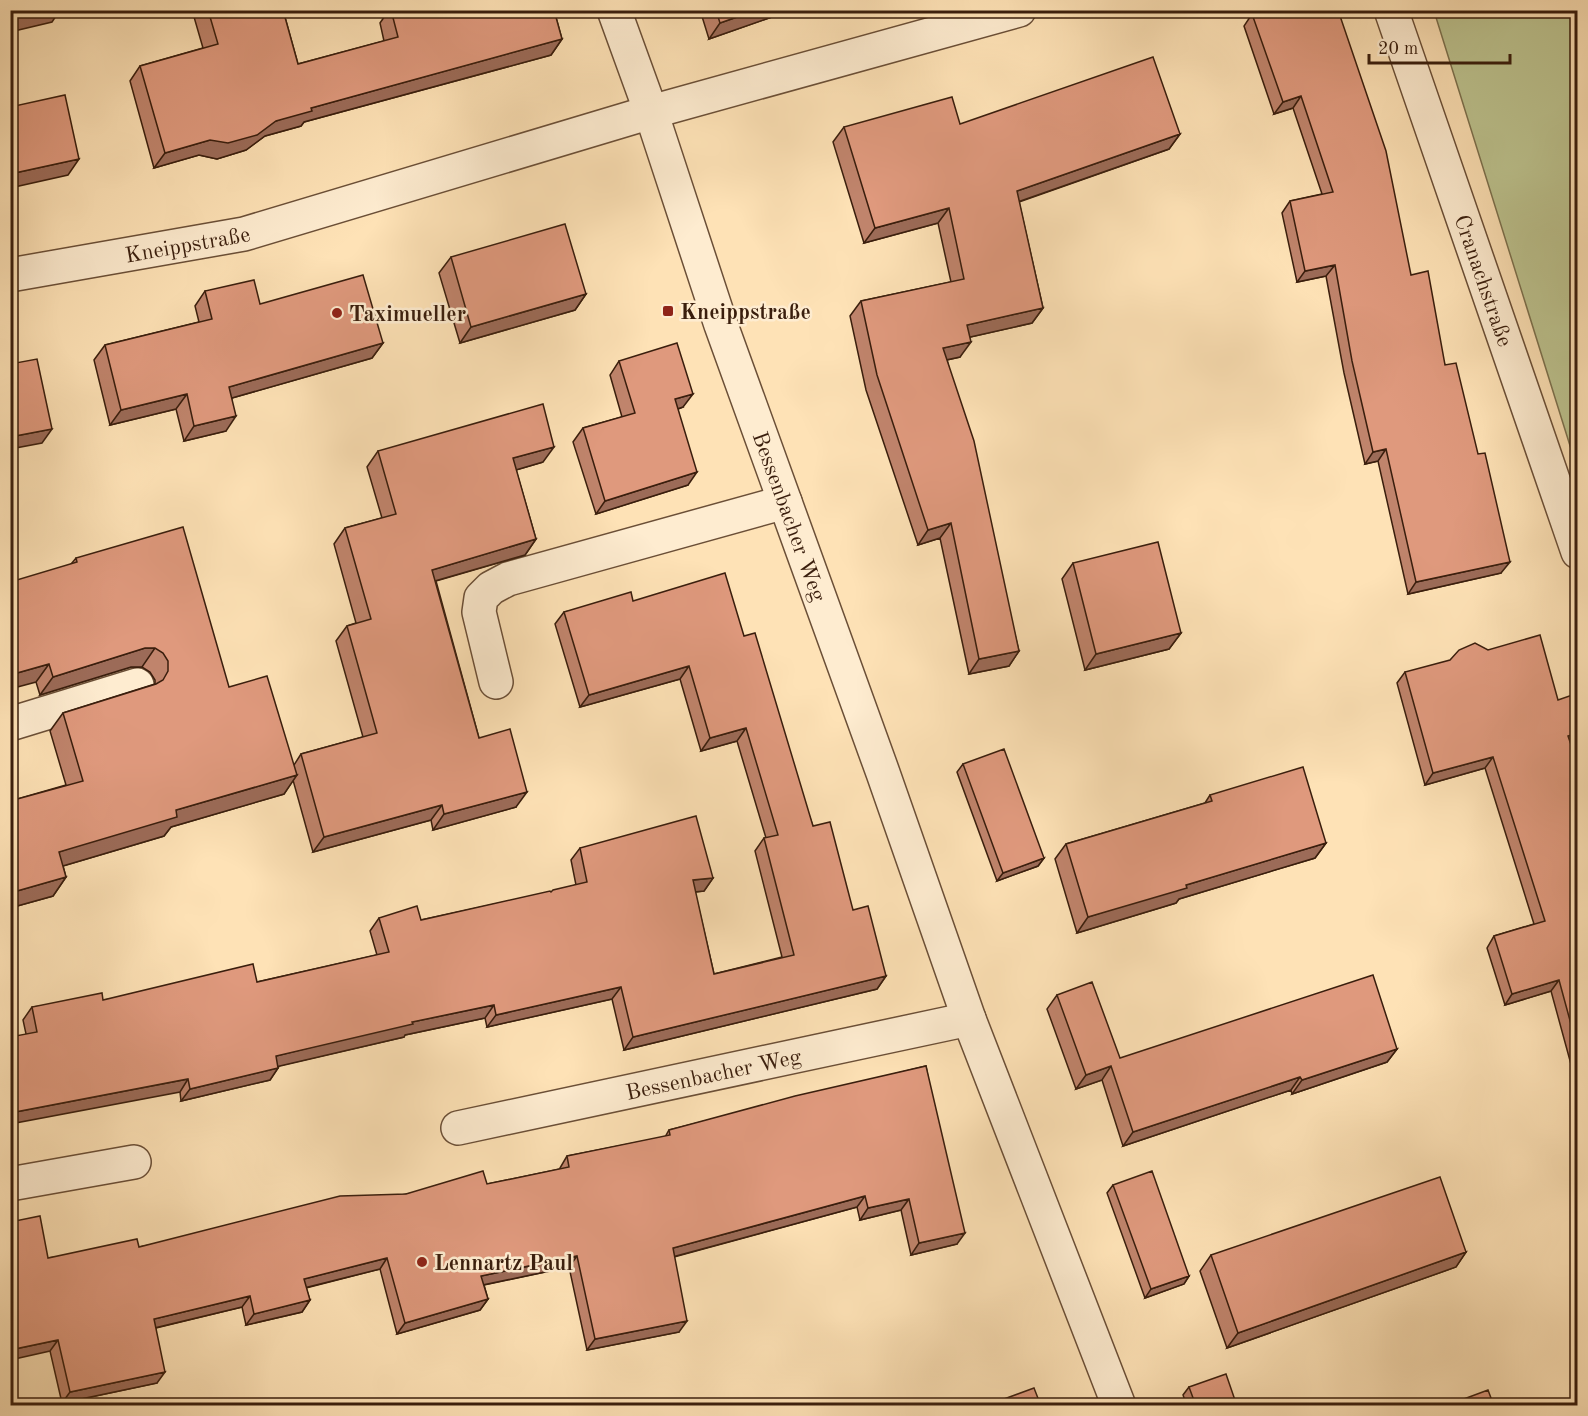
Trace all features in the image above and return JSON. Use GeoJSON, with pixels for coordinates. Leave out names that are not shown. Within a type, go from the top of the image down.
{"type":"FeatureCollection","features":[{"type":"Feature","properties":{"kind":"street","name":"Bessenbacher Weg"},"geometry":{"type":"LineString","coordinates":[[614,10],[651,112],[721,325],[969,1019],[1119,1406]]}},
{"type":"Feature","properties":{"kind":"street","name":"Kneippstraße"},"geometry":{"type":"LineString","coordinates":[[10,275],[244,234],[651,112],[1019,10]]}},
{"type":"Feature","properties":{"kind":"street","name":"Cranachstraße"},"geometry":{"type":"LineString","coordinates":[[1391,10],[1578,552]]}},
{"type":"Feature","properties":{"kind":"street"},"geometry":{"type":"LineString","coordinates":[[496,682],[479,612],[481,598],[491,588],[508,579],[785,502]]}},
{"type":"Feature","properties":{"kind":"street"},"geometry":{"type":"LineString","coordinates":[[10,724],[136,686]]}},
{"type":"Feature","properties":{"kind":"street","name":"Bessenbacher Weg"},"geometry":{"type":"LineString","coordinates":[[458,1128],[969,1019]]}},
{"type":"Feature","properties":{"kind":"street"},"geometry":{"type":"LineString","coordinates":[[10,1184],[134,1162]]}},
{"type":"Feature","properties":{"kind":"green space"},"geometry":{"type":"Polygon","coordinates":[[[1434,11],[1577,11],[1577,468],[1434,11]]]}},
{"type":"Feature","properties":{"kind":"building"},"geometry":{"type":"Polygon","coordinates":[[[10,10],[44,10],[10,19],[10,10]]]}},
{"type":"Feature","properties":{"kind":"building"},"geometry":{"type":"Polygon","coordinates":[[[208,10],[283,10],[298,64],[398,37],[391,10],[554,10],[562,39],[311,108],[312,111],[276,121],[257,135],[228,143],[210,140],[165,153],[140,66],[218,44],[208,10]]]}},
{"type":"Feature","properties":{"kind":"building"},"geometry":{"type":"Polygon","coordinates":[[[716,10],[757,10],[720,23],[716,10]]]}},
{"type":"Feature","properties":{"kind":"building"},"geometry":{"type":"Polygon","coordinates":[[[1264,10],[1338,10],[1386,151],[1411,275],[1428,271],[1445,365],[1456,363],[1478,454],[1485,453],[1510,562],[1416,582],[1386,449],[1373,452],[1352,361],[1335,265],[1305,271],[1290,201],[1333,192],[1301,96],[1283,102],[1252,14],[1264,10]]]}},
{"type":"Feature","properties":{"kind":"building"},"geometry":{"type":"Polygon","coordinates":[[[1153,57],[1180,134],[1017,191],[1043,308],[967,325],[971,342],[943,348],[974,441],[1019,651],[979,659],[951,523],[928,530],[877,375],[861,301],[964,279],[949,208],[875,228],[844,127],[952,97],[960,124],[1153,57]]]}},
{"type":"Feature","properties":{"kind":"building"},"geometry":{"type":"Polygon","coordinates":[[[65,95],[79,159],[10,174],[10,107],[65,95]]]}},
{"type":"Feature","properties":{"kind":"building"},"geometry":{"type":"Polygon","coordinates":[[[565,224],[586,294],[471,327],[451,257],[565,224]]]}},
{"type":"Feature","properties":{"kind":"building"},"geometry":{"type":"Polygon","coordinates":[[[363,275],[383,343],[229,387],[236,416],[194,426],[187,394],[121,410],[105,345],[212,319],[205,291],[254,280],[260,304],[363,275]]]}},
{"type":"Feature","properties":{"kind":"building"},"geometry":{"type":"Polygon","coordinates":[[[677,343],[693,394],[675,399],[697,472],[605,501],[583,428],[635,413],[619,361],[677,343]]]}},
{"type":"Feature","properties":{"kind":"building"},"geometry":{"type":"Polygon","coordinates":[[[37,359],[52,429],[10,437],[10,364],[37,359]]]}},
{"type":"Feature","properties":{"kind":"building"},"geometry":{"type":"Polygon","coordinates":[[[543,404],[554,447],[513,458],[536,539],[432,570],[479,738],[510,729],[527,792],[444,814],[442,805],[324,837],[301,754],[377,733],[347,626],[371,619],[345,528],[396,514],[378,451],[543,404]]]}},
{"type":"Feature","properties":{"kind":"building"},"geometry":{"type":"Polygon","coordinates":[[[183,527],[229,687],[267,676],[297,775],[176,810],[177,817],[59,852],[66,877],[10,893],[10,801],[83,781],[63,713],[156,684],[163,680],[168,671],[168,661],[163,653],[155,648],[145,648],[53,677],[49,664],[10,675],[10,582],[77,562],[76,558],[183,527]]]}},
{"type":"Feature","properties":{"kind":"building"},"geometry":{"type":"Polygon","coordinates":[[[1158,542],[1181,633],[1096,654],[1073,563],[1158,542]]]}},
{"type":"Feature","properties":{"kind":"building"},"geometry":{"type":"Polygon","coordinates":[[[725,573],[744,636],[755,633],[813,826],[830,822],[853,910],[868,906],[886,976],[633,1037],[621,987],[496,1015],[494,1005],[412,1022],[413,1024],[276,1056],[278,1068],[190,1089],[188,1079],[10,1113],[10,1037],[37,1032],[32,1007],[102,993],[103,1000],[253,964],[257,982],[389,952],[379,918],[417,906],[421,920],[587,882],[580,848],[696,816],[713,878],[693,880],[714,974],[794,955],[764,838],[778,835],[746,728],[710,738],[689,666],[589,695],[564,612],[631,592],[633,601],[725,573]]]}},
{"type":"Feature","properties":{"kind":"building"},"geometry":{"type":"Polygon","coordinates":[[[1540,635],[1558,700],[1578,693],[1578,733],[1568,736],[1578,765],[1578,1050],[1559,980],[1512,994],[1494,936],[1545,921],[1493,757],[1433,773],[1405,672],[1450,660],[1459,650],[1475,643],[1488,650],[1540,635]]]}},
{"type":"Feature","properties":{"kind":"building"},"geometry":{"type":"Polygon","coordinates":[[[1004,749],[1044,858],[1003,873],[963,764],[1004,749]]]}},
{"type":"Feature","properties":{"kind":"building"},"geometry":{"type":"Polygon","coordinates":[[[1303,767],[1326,843],[1088,917],[1066,844],[1212,801],[1210,795],[1303,767]]]}},
{"type":"Feature","properties":{"kind":"building"},"geometry":{"type":"Polygon","coordinates":[[[1373,975],[1397,1049],[1302,1080],[1300,1077],[1133,1132],[1111,1066],[1086,1075],[1057,995],[1092,982],[1120,1058],[1373,975]]]}},
{"type":"Feature","properties":{"kind":"building"},"geometry":{"type":"Polygon","coordinates":[[[926,1066],[965,1233],[919,1243],[909,1199],[868,1208],[865,1196],[673,1248],[687,1321],[595,1339],[577,1256],[481,1276],[488,1299],[405,1323],[387,1258],[304,1279],[310,1300],[254,1314],[250,1296],[154,1319],[165,1372],[70,1392],[58,1340],[10,1350],[10,1222],[40,1216],[48,1258],[137,1239],[139,1247],[340,1196],[406,1194],[483,1171],[487,1184],[569,1167],[567,1156],[670,1135],[669,1130],[795,1096],[926,1066]]]}},
{"type":"Feature","properties":{"kind":"building"},"geometry":{"type":"Polygon","coordinates":[[[1152,1171],[1189,1276],[1151,1289],[1113,1185],[1152,1171]]]}},
{"type":"Feature","properties":{"kind":"building"},"geometry":{"type":"Polygon","coordinates":[[[1440,1177],[1466,1252],[1238,1333],[1211,1255],[1440,1177]]]}},
{"type":"Feature","properties":{"kind":"building"},"geometry":{"type":"Polygon","coordinates":[[[1226,1374],[1237,1406],[1196,1406],[1189,1387],[1226,1374]]]}},
{"type":"Feature","properties":{"kind":"building"},"geometry":{"type":"Polygon","coordinates":[[[1034,1388],[1041,1406],[985,1406],[1034,1388]]]}},
{"type":"Feature","properties":{"kind":"building"},"geometry":{"type":"Polygon","coordinates":[[[1488,1390],[1494,1406],[1445,1406],[1488,1390]]]}},
{"type":"Feature","properties":{"kind":"place","name":"Kneippstraße"},"geometry":{"type":"Point","coordinates":[668,311]}},
{"type":"Feature","properties":{"kind":"place","name":"Taximueller"},"geometry":{"type":"Point","coordinates":[337,313]}},
{"type":"Feature","properties":{"kind":"place","name":"Lennartz Paul"},"geometry":{"type":"Point","coordinates":[422,1262]}}]}
